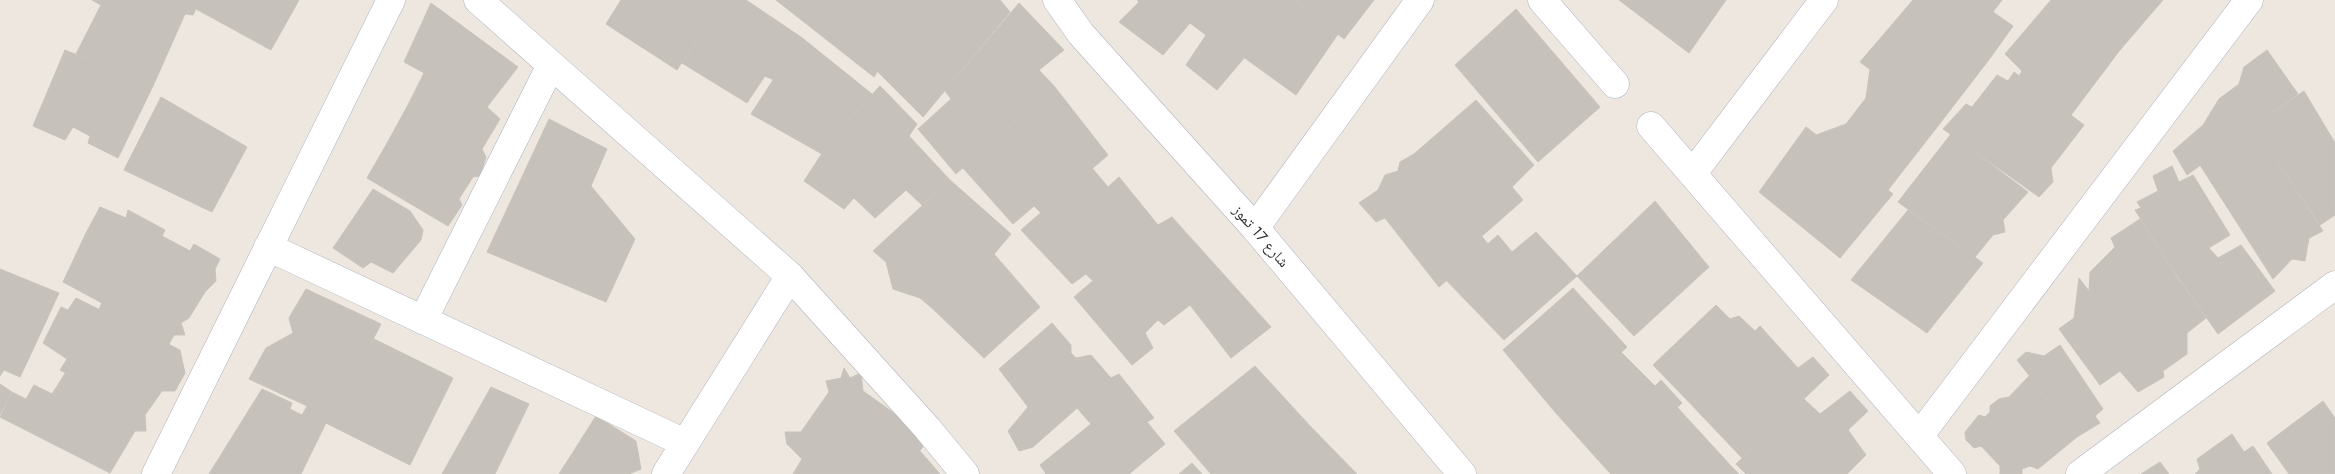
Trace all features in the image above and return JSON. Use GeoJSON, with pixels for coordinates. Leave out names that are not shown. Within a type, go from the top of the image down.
{"type":"FeatureCollection","features":[{"type":"Feature","properties":{"kind":"street"},"geometry":{"type":"LineString","coordinates":[[156,474],[391,0]]}},
{"type":"Feature","properties":{"kind":"street"},"geometry":{"type":"LineString","coordinates":[[478,0],[790,276],[927,428],[965,474]]}},
{"type":"Feature","properties":{"kind":"street","name":"شارع 17 تموز"},"geometry":{"type":"LineString","coordinates":[[1057,0],[1082,34],[1255,228],[1462,474]]}},
{"type":"Feature","properties":{"kind":"street"},"geometry":{"type":"LineString","coordinates":[[1255,228],[1420,0]]}},
{"type":"Feature","properties":{"kind":"street"},"geometry":{"type":"LineString","coordinates":[[1542,0],[1614,84]]}},
{"type":"Feature","properties":{"kind":"street"},"geometry":{"type":"LineString","coordinates":[[1692,173],[1824,0]]}},
{"type":"Feature","properties":{"kind":"street"},"geometry":{"type":"LineString","coordinates":[[1920,435],[2249,0]]}},
{"type":"Feature","properties":{"kind":"street"},"geometry":{"type":"LineString","coordinates":[[423,320],[552,65]]}},
{"type":"Feature","properties":{"kind":"street"},"geometry":{"type":"LineString","coordinates":[[1652,126],[1952,474]]}},
{"type":"Feature","properties":{"kind":"street"},"geometry":{"type":"LineString","coordinates":[[268,247],[685,443]]}},
{"type":"Feature","properties":{"kind":"street"},"geometry":{"type":"LineString","coordinates":[[666,474],[790,276]]}},
{"type":"Feature","properties":{"kind":"street"},"geometry":{"type":"LineString","coordinates":[[2080,474],[2335,285]]}},
{"type":"Feature","properties":{"kind":"building"},"geometry":{"type":"Polygon","coordinates":[[[92,0],[156,0],[185,14],[153,86],[76,54],[101,5],[92,0]]]}},
{"type":"Feature","properties":{"kind":"building"},"geometry":{"type":"Polygon","coordinates":[[[156,0],[200,0],[193,15],[185,14],[156,0]]]}},
{"type":"Feature","properties":{"kind":"building"},"geometry":{"type":"Polygon","coordinates":[[[200,0],[299,0],[271,50],[196,9],[200,0]]]}},
{"type":"Feature","properties":{"kind":"building"},"geometry":{"type":"Polygon","coordinates":[[[621,0],[722,0],[677,70],[606,24],[621,0]]]}},
{"type":"Feature","properties":{"kind":"building"},"geometry":{"type":"Polygon","coordinates":[[[722,0],[746,0],[801,37],[774,80],[765,76],[747,103],[682,63],[722,0]]]}},
{"type":"Feature","properties":{"kind":"building"},"geometry":{"type":"Polygon","coordinates":[[[776,0],[922,0],[874,77],[776,0]]]}},
{"type":"Feature","properties":{"kind":"building"},"geometry":{"type":"Polygon","coordinates":[[[922,0],[1000,0],[1010,12],[923,117],[877,71],[922,0]]]}},
{"type":"Feature","properties":{"kind":"building"},"geometry":{"type":"Polygon","coordinates":[[[1137,0],[1201,0],[1224,17],[1231,8],[1247,21],[1228,46],[1245,57],[1217,90],[1186,65],[1206,35],[1190,23],[1163,55],[1119,22],[1139,2],[1137,0]]]}},
{"type":"Feature","properties":{"kind":"building"},"geometry":{"type":"Polygon","coordinates":[[[1201,0],[1296,1],[1278,24],[1254,11],[1247,21],[1231,8],[1224,17],[1201,0]]]}},
{"type":"Feature","properties":{"kind":"building"},"geometry":{"type":"Polygon","coordinates":[[[1295,0],[1374,0],[1344,39],[1295,0]]]}},
{"type":"Feature","properties":{"kind":"building"},"geometry":{"type":"Polygon","coordinates":[[[1619,0],[1726,0],[1689,53],[1619,0]]]}},
{"type":"Feature","properties":{"kind":"building"},"geometry":{"type":"Polygon","coordinates":[[[1913,0],[1927,0],[1991,57],[1941,122],[1860,62],[1913,0]]]}},
{"type":"Feature","properties":{"kind":"building"},"geometry":{"type":"Polygon","coordinates":[[[1927,0],[2002,0],[1993,12],[2013,26],[1991,57],[1927,0]]]}},
{"type":"Feature","properties":{"kind":"building"},"geometry":{"type":"Polygon","coordinates":[[[2051,0],[2058,0],[2120,50],[2071,115],[2019,76],[2022,71],[2005,54],[2051,0]]]}},
{"type":"Feature","properties":{"kind":"building"},"geometry":{"type":"Polygon","coordinates":[[[2058,0],[2163,0],[2120,50],[2058,0]]]}},
{"type":"Feature","properties":{"kind":"building"},"geometry":{"type":"Polygon","coordinates":[[[1296,1],[1338,34],[1296,95],[1228,46],[1254,11],[1278,24],[1296,1]]]}},
{"type":"Feature","properties":{"kind":"building"},"geometry":{"type":"Polygon","coordinates":[[[431,3],[518,67],[487,107],[404,62],[431,3]]]}},
{"type":"Feature","properties":{"kind":"building"},"geometry":{"type":"Polygon","coordinates":[[[1019,3],[1064,50],[1039,70],[1054,86],[956,174],[918,129],[951,99],[945,91],[1019,3]]]}},
{"type":"Feature","properties":{"kind":"building"},"geometry":{"type":"Polygon","coordinates":[[[1516,9],[1600,107],[1538,162],[1455,65],[1516,9]]]}},
{"type":"Feature","properties":{"kind":"building"},"geometry":{"type":"Polygon","coordinates":[[[801,37],[872,94],[832,138],[822,154],[751,114],[801,37]]]}},
{"type":"Feature","properties":{"kind":"building"},"geometry":{"type":"Polygon","coordinates":[[[65,50],[153,86],[118,158],[88,143],[90,136],[73,127],[65,140],[33,126],[65,50]]]}},
{"type":"Feature","properties":{"kind":"building"},"geometry":{"type":"Polygon","coordinates":[[[2267,50],[2298,94],[2187,175],[2173,151],[2203,125],[2219,99],[2239,84],[2244,67],[2267,50]]]}},
{"type":"Feature","properties":{"kind":"building"},"geometry":{"type":"Polygon","coordinates":[[[1870,69],[1941,122],[1888,190],[1816,135],[1846,124],[1866,98],[1870,69]]]}},
{"type":"Feature","properties":{"kind":"building"},"geometry":{"type":"Polygon","coordinates":[[[2014,72],[2084,125],[2051,168],[2053,182],[2039,197],[1943,129],[1966,104],[1972,107],[1997,75],[2008,81],[2014,72]]]}},
{"type":"Feature","properties":{"kind":"building"},"geometry":{"type":"Polygon","coordinates":[[[424,73],[487,107],[500,119],[482,149],[408,105],[424,73]]]}},
{"type":"Feature","properties":{"kind":"building"},"geometry":{"type":"Polygon","coordinates":[[[880,86],[917,124],[909,136],[844,209],[804,181],[832,138],[880,86]]]}},
{"type":"Feature","properties":{"kind":"building"},"geometry":{"type":"Polygon","coordinates":[[[1054,86],[1108,155],[1041,213],[1034,206],[1013,224],[963,168],[1054,86]]]}},
{"type":"Feature","properties":{"kind":"building"},"geometry":{"type":"Polygon","coordinates":[[[2304,91],[2335,143],[2335,215],[2320,225],[2254,126],[2304,91]]]}},
{"type":"Feature","properties":{"kind":"building"},"geometry":{"type":"Polygon","coordinates":[[[161,97],[247,147],[212,212],[124,170],[161,97]]]}},
{"type":"Feature","properties":{"kind":"building"},"geometry":{"type":"Polygon","coordinates":[[[1476,100],[1534,165],[1512,187],[1523,200],[1482,236],[1414,154],[1476,100]]]}},
{"type":"Feature","properties":{"kind":"building"},"geometry":{"type":"Polygon","coordinates":[[[408,105],[482,149],[486,157],[480,176],[473,177],[464,191],[386,145],[408,105]]]}},
{"type":"Feature","properties":{"kind":"building"},"geometry":{"type":"Polygon","coordinates":[[[549,119],[607,149],[591,186],[635,239],[606,302],[487,252],[549,119]]]}},
{"type":"Feature","properties":{"kind":"building"},"geometry":{"type":"Polygon","coordinates":[[[2254,126],[2323,231],[2309,238],[2305,261],[2292,259],[2273,279],[2200,165],[2254,126]]]}},
{"type":"Feature","properties":{"kind":"building"},"geometry":{"type":"Polygon","coordinates":[[[1806,127],[1893,194],[1840,258],[1759,192],[1806,127]]]}},
{"type":"Feature","properties":{"kind":"building"},"geometry":{"type":"Polygon","coordinates":[[[1951,134],[2028,192],[2003,220],[2005,232],[1993,235],[1975,257],[1898,202],[1951,134]]]}},
{"type":"Feature","properties":{"kind":"building"},"geometry":{"type":"Polygon","coordinates":[[[909,136],[950,180],[922,205],[906,190],[875,218],[854,198],[909,136]]]}},
{"type":"Feature","properties":{"kind":"building"},"geometry":{"type":"Polygon","coordinates":[[[386,145],[464,191],[459,199],[462,205],[448,226],[367,178],[386,145]]]}},
{"type":"Feature","properties":{"kind":"building"},"geometry":{"type":"Polygon","coordinates":[[[1414,154],[1488,244],[1439,287],[1385,218],[1376,222],[1359,203],[1378,190],[1385,175],[1398,171],[1400,162],[1414,154]]]}},
{"type":"Feature","properties":{"kind":"building"},"geometry":{"type":"Polygon","coordinates":[[[2172,166],[2179,182],[2193,175],[2230,235],[2173,270],[2135,210],[2141,208],[2137,202],[2158,191],[2153,176],[2172,166]]]}},
{"type":"Feature","properties":{"kind":"building"},"geometry":{"type":"Polygon","coordinates":[[[1092,168],[1108,187],[1119,177],[1158,225],[1094,282],[1086,274],[1072,284],[1021,230],[1092,168]]]}},
{"type":"Feature","properties":{"kind":"building"},"geometry":{"type":"Polygon","coordinates":[[[950,180],[1011,234],[994,254],[933,309],[920,298],[893,289],[886,262],[873,251],[950,180]]]}},
{"type":"Feature","properties":{"kind":"building"},"geometry":{"type":"Polygon","coordinates":[[[373,189],[410,211],[423,230],[421,240],[393,273],[371,262],[363,268],[333,248],[373,189]]]}},
{"type":"Feature","properties":{"kind":"building"},"geometry":{"type":"Polygon","coordinates":[[[1655,201],[1709,267],[1634,336],[1577,276],[1655,201]]]}},
{"type":"Feature","properties":{"kind":"building"},"geometry":{"type":"Polygon","coordinates":[[[100,207],[126,218],[128,210],[165,230],[162,236],[190,251],[194,244],[220,259],[215,269],[216,281],[205,292],[86,233],[100,207]]]}},
{"type":"Feature","properties":{"kind":"building"},"geometry":{"type":"Polygon","coordinates":[[[1908,210],[1983,263],[1927,333],[1851,280],[1908,210]]]}},
{"type":"Feature","properties":{"kind":"building"},"geometry":{"type":"Polygon","coordinates":[[[1172,217],[1271,327],[1231,358],[1190,305],[1164,325],[1158,320],[1145,333],[1153,348],[1132,365],[1074,297],[1158,225],[1172,217]]]}},
{"type":"Feature","properties":{"kind":"building"},"geometry":{"type":"Polygon","coordinates":[[[2140,219],[2176,276],[2116,331],[2089,291],[2090,272],[2115,247],[2111,238],[2140,219]]]}},
{"type":"Feature","properties":{"kind":"building"},"geometry":{"type":"Polygon","coordinates":[[[1536,232],[1577,276],[1504,340],[1446,280],[1498,235],[1512,252],[1536,232]]]}},
{"type":"Feature","properties":{"kind":"building"},"geometry":{"type":"Polygon","coordinates":[[[86,233],[205,292],[189,318],[181,323],[185,335],[174,335],[169,344],[99,309],[102,303],[63,282],[86,233]]]}},
{"type":"Feature","properties":{"kind":"building"},"geometry":{"type":"Polygon","coordinates":[[[2241,245],[2275,291],[2218,334],[2173,270],[2209,248],[2218,258],[2241,245]]]}},
{"type":"Feature","properties":{"kind":"building"},"geometry":{"type":"Polygon","coordinates":[[[994,254],[1040,307],[984,358],[933,309],[994,254]]]}},
{"type":"Feature","properties":{"kind":"building"},"geometry":{"type":"Polygon","coordinates":[[[0,269],[59,293],[30,356],[0,344],[0,269]]]}},
{"type":"Feature","properties":{"kind":"building"},"geometry":{"type":"Polygon","coordinates":[[[2176,276],[2206,318],[2187,333],[2187,354],[2163,371],[2164,377],[2152,384],[2116,331],[2176,276]]]}},
{"type":"Feature","properties":{"kind":"building"},"geometry":{"type":"Polygon","coordinates":[[[2079,278],[2152,384],[2138,392],[2120,371],[2100,385],[2059,329],[2074,318],[2079,278]]]}},
{"type":"Feature","properties":{"kind":"building"},"geometry":{"type":"Polygon","coordinates":[[[1573,288],[1627,347],[1555,412],[1503,350],[1573,288]]]}},
{"type":"Feature","properties":{"kind":"building"},"geometry":{"type":"Polygon","coordinates":[[[306,289],[381,324],[362,361],[353,363],[293,333],[289,318],[306,289]]]}},
{"type":"Feature","properties":{"kind":"building"},"geometry":{"type":"Polygon","coordinates":[[[76,298],[180,350],[185,373],[175,391],[162,391],[145,415],[60,370],[67,359],[43,343],[61,307],[68,310],[76,298]]]}},
{"type":"Feature","properties":{"kind":"building"},"geometry":{"type":"Polygon","coordinates":[[[1716,305],[1730,319],[1739,316],[1755,331],[1686,399],[1653,365],[1716,305]]]}},
{"type":"Feature","properties":{"kind":"building"},"geometry":{"type":"Polygon","coordinates":[[[1052,323],[1071,345],[1071,353],[1076,358],[1091,355],[1111,378],[1033,447],[1019,451],[1008,431],[1028,407],[999,369],[1052,323]]]}},
{"type":"Feature","properties":{"kind":"building"},"geometry":{"type":"Polygon","coordinates":[[[1760,326],[1798,368],[1813,357],[1829,375],[1742,458],[1686,399],[1760,326]]]}},
{"type":"Feature","properties":{"kind":"building"},"geometry":{"type":"Polygon","coordinates":[[[293,333],[353,363],[326,423],[305,410],[307,406],[249,379],[266,348],[293,333]]]}},
{"type":"Feature","properties":{"kind":"building"},"geometry":{"type":"Polygon","coordinates":[[[374,339],[453,378],[410,465],[326,423],[353,363],[362,361],[374,339]]]}},
{"type":"Feature","properties":{"kind":"building"},"geometry":{"type":"Polygon","coordinates":[[[0,344],[30,356],[20,377],[4,370],[0,376],[0,344]]]}},
{"type":"Feature","properties":{"kind":"building"},"geometry":{"type":"Polygon","coordinates":[[[2060,345],[2103,409],[2095,416],[2100,423],[2077,437],[2017,360],[2026,352],[2044,356],[2060,345]]]}},
{"type":"Feature","properties":{"kind":"building"},"geometry":{"type":"Polygon","coordinates":[[[1621,352],[1655,386],[1661,380],[1682,403],[1608,471],[1555,412],[1621,352]]]}},
{"type":"Feature","properties":{"kind":"building"},"geometry":{"type":"Polygon","coordinates":[[[1255,366],[1311,427],[1259,474],[1211,474],[1174,431],[1255,366]]]}},
{"type":"Feature","properties":{"kind":"building"},"geometry":{"type":"Polygon","coordinates":[[[844,368],[850,378],[861,373],[863,391],[929,438],[903,474],[828,474],[802,459],[787,444],[785,432],[801,432],[829,392],[826,381],[841,378],[844,368]]]}},
{"type":"Feature","properties":{"kind":"building"},"geometry":{"type":"Polygon","coordinates":[[[66,372],[145,415],[146,431],[135,431],[110,473],[0,417],[12,392],[26,399],[34,385],[52,394],[66,372]]]}},
{"type":"Feature","properties":{"kind":"building"},"geometry":{"type":"Polygon","coordinates":[[[1119,374],[1154,418],[1147,422],[1165,444],[1129,474],[1046,474],[1040,465],[1091,424],[1077,408],[1111,378],[1119,374]]]}},
{"type":"Feature","properties":{"kind":"building"},"geometry":{"type":"Polygon","coordinates":[[[2029,376],[2077,437],[2038,469],[2030,466],[2022,469],[2022,474],[2000,474],[2000,466],[1981,446],[1974,448],[1966,440],[1965,432],[1979,415],[1985,417],[1990,412],[1990,406],[1999,399],[2009,397],[2029,376]]]}},
{"type":"Feature","properties":{"kind":"building"},"geometry":{"type":"Polygon","coordinates":[[[0,384],[12,392],[0,414],[0,384]]]}},
{"type":"Feature","properties":{"kind":"building"},"geometry":{"type":"Polygon","coordinates":[[[491,387],[529,404],[495,474],[442,474],[491,387]]]}},
{"type":"Feature","properties":{"kind":"building"},"geometry":{"type":"Polygon","coordinates":[[[262,389],[292,403],[290,409],[302,415],[305,410],[326,423],[301,474],[209,474],[262,389]]]}},
{"type":"Feature","properties":{"kind":"building"},"geometry":{"type":"Polygon","coordinates":[[[1850,391],[1868,411],[1848,430],[1866,455],[1847,474],[1746,474],[1736,464],[1804,399],[1820,414],[1850,391]]]}},
{"type":"Feature","properties":{"kind":"building"},"geometry":{"type":"Polygon","coordinates":[[[2323,401],[2335,418],[2335,474],[2289,474],[2267,443],[2323,401]]]}},
{"type":"Feature","properties":{"kind":"building"},"geometry":{"type":"Polygon","coordinates":[[[1677,407],[1731,466],[1722,474],[1611,474],[1608,471],[1677,407]]]}},
{"type":"Feature","properties":{"kind":"building"},"geometry":{"type":"Polygon","coordinates":[[[596,416],[636,441],[641,469],[629,474],[559,474],[596,416]]]}},
{"type":"Feature","properties":{"kind":"building"},"geometry":{"type":"Polygon","coordinates":[[[1311,427],[1357,474],[1259,474],[1311,427]]]}},
{"type":"Feature","properties":{"kind":"building"},"geometry":{"type":"Polygon","coordinates":[[[2232,434],[2244,452],[2253,446],[2272,474],[2195,474],[2200,469],[2197,459],[2232,434]]]}},
{"type":"Feature","properties":{"kind":"building"},"geometry":{"type":"Polygon","coordinates":[[[920,451],[940,474],[903,474],[920,451]]]}},
{"type":"Feature","properties":{"kind":"building"},"geometry":{"type":"Polygon","coordinates":[[[802,459],[828,474],[793,474],[802,459]]]}},
{"type":"Feature","properties":{"kind":"building"},"geometry":{"type":"Polygon","coordinates":[[[2160,462],[2169,474],[2141,474],[2160,462]]]}},
{"type":"Feature","properties":{"kind":"building"},"geometry":{"type":"Polygon","coordinates":[[[1192,463],[1202,474],[1179,474],[1192,463]]]}},
{"type":"Feature","properties":{"kind":"building"},"geometry":{"type":"Polygon","coordinates":[[[1731,466],[1739,474],[1722,474],[1731,466]]]}}]}
